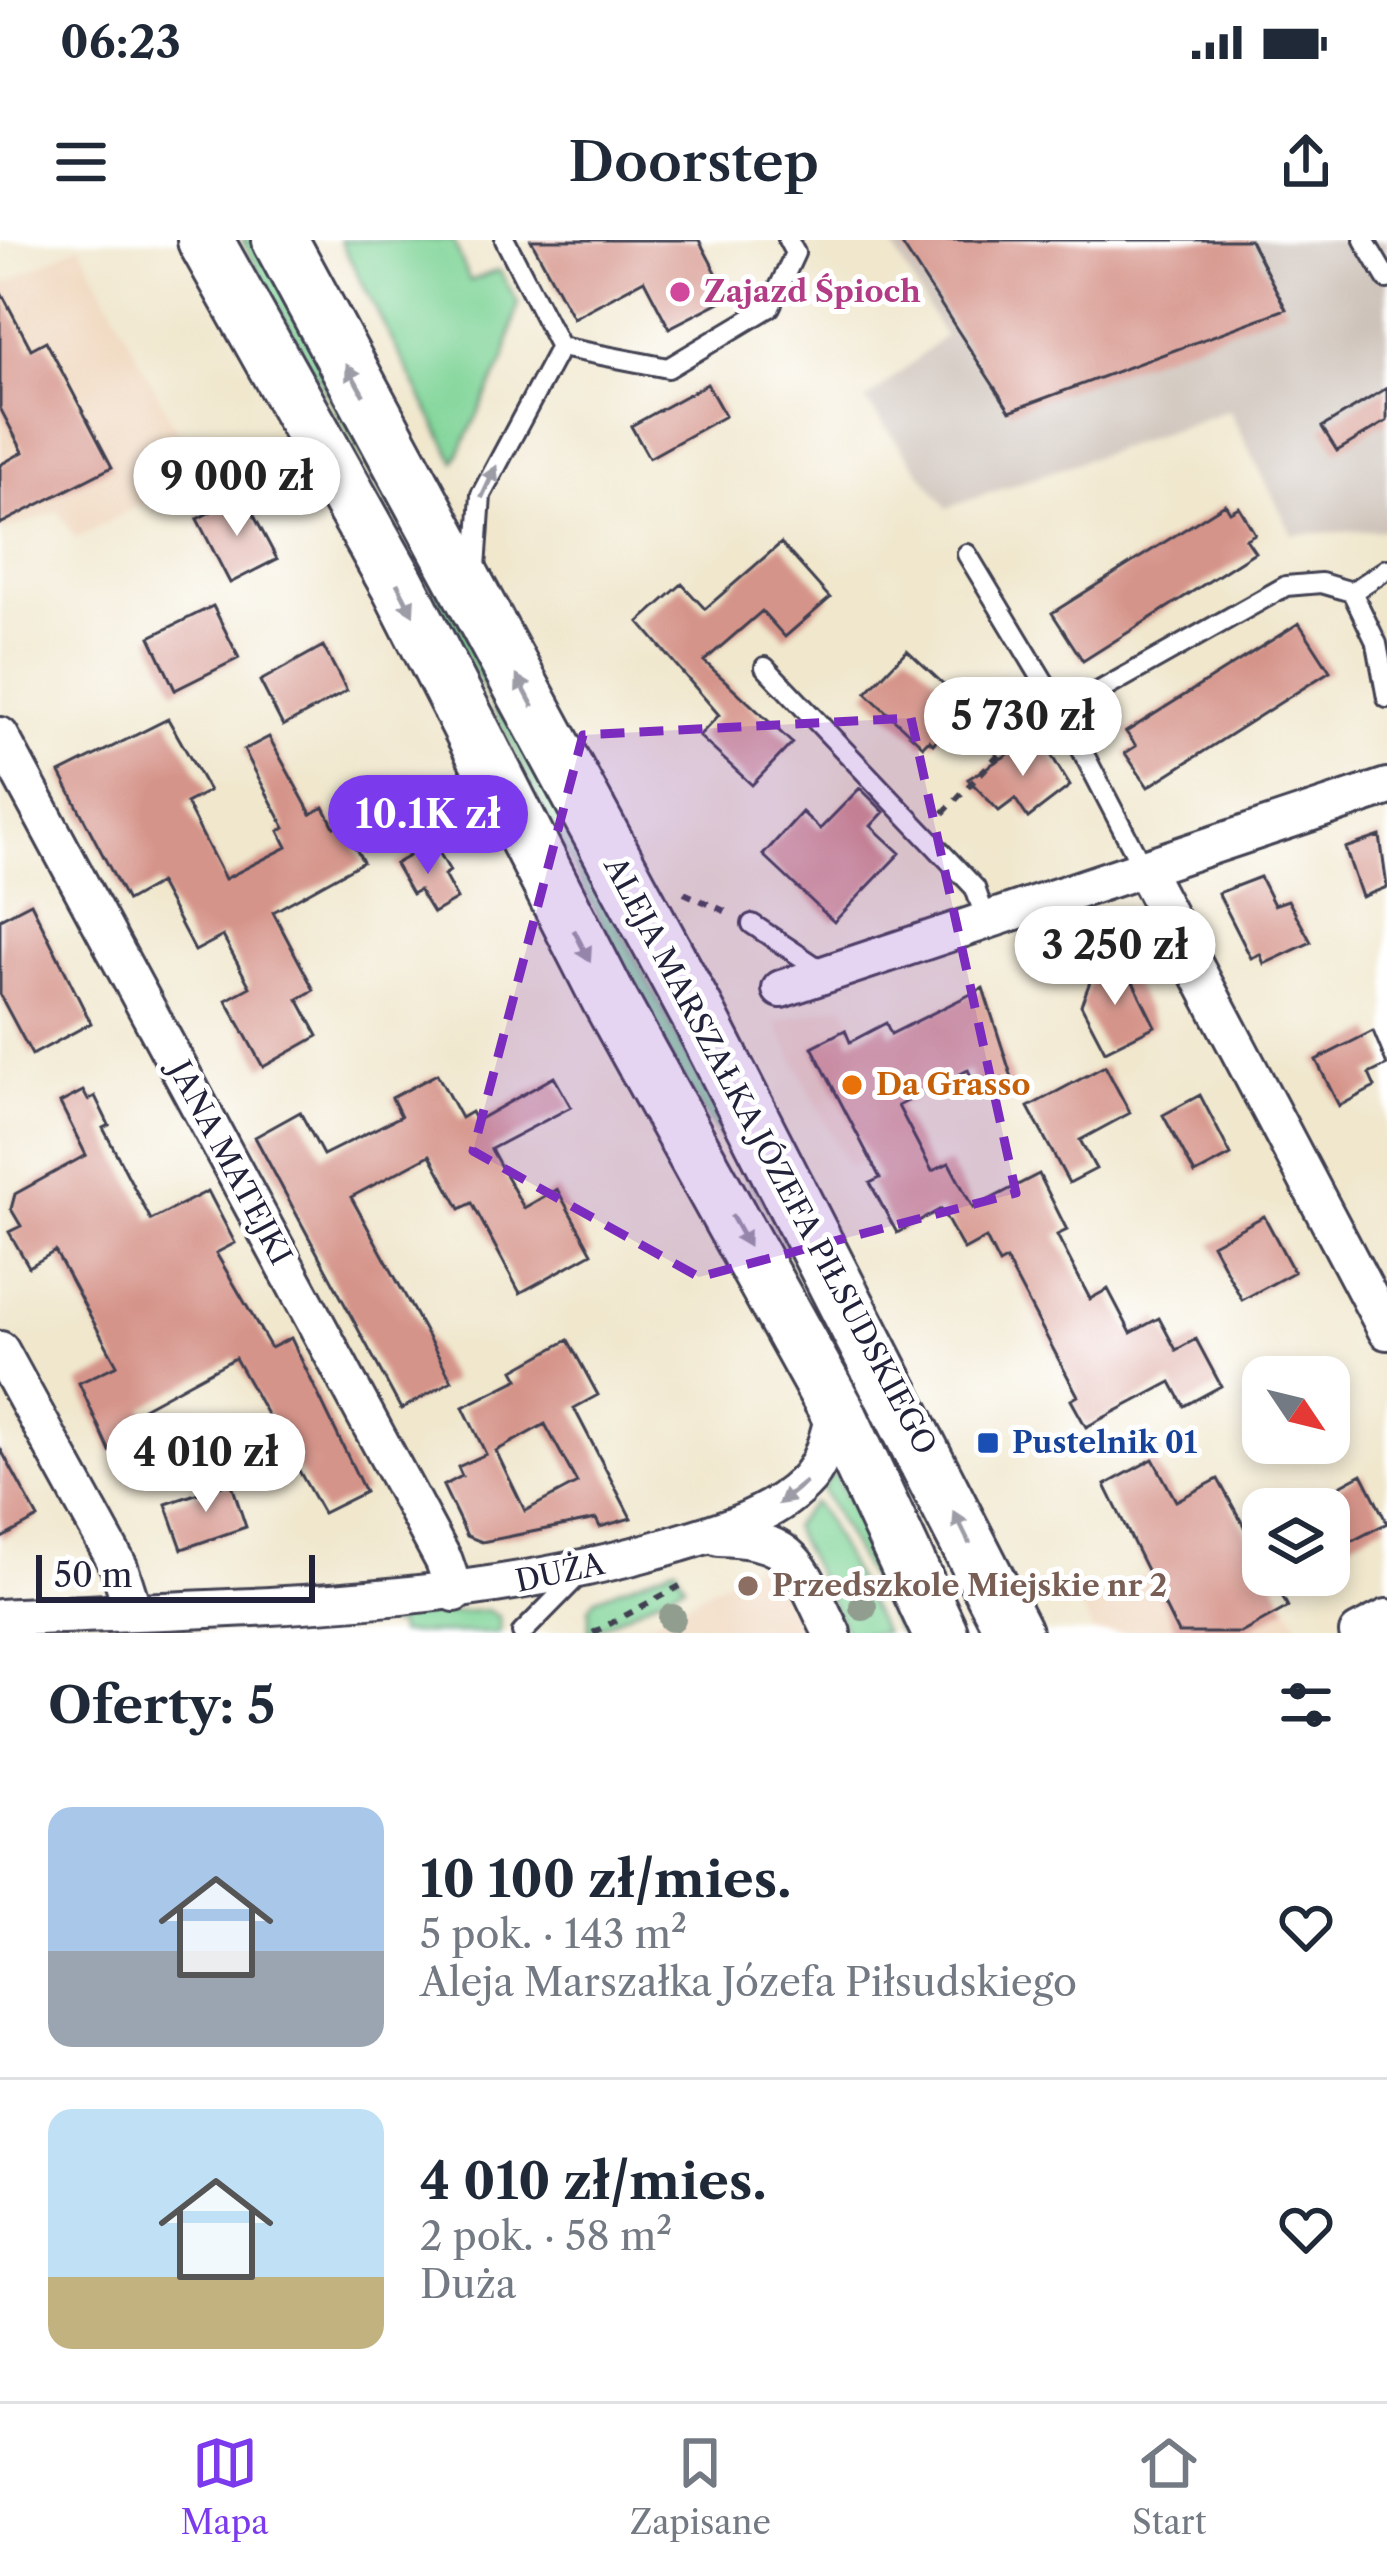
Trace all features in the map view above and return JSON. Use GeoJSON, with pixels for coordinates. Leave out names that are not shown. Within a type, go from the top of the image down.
{"type":"FeatureCollection","features":[{"type":"Feature","properties":{"kind":"main road","name":"ALEJA MARSZAŁKA JÓZEFA PIŁSUDSKIEGO"},"geometry":{"type":"LineString","coordinates":[[205,240],[398,585],[609,998],[836,1408],[940,1633]]}},
{"type":"Feature","properties":{"kind":"main road","name":"ALEJA MARSZAŁKA JÓZEFA PIŁSUDSKIEGO"},"geometry":{"type":"LineString","coordinates":[[280,240],[700,1016],[1014,1633]]}},
{"type":"Feature","properties":{"kind":"street"},"geometry":{"type":"LineString","coordinates":[[298,240],[323,320]]}},
{"type":"Feature","properties":{"kind":"street","name":"JANA MATEJKI"},"geometry":{"type":"LineString","coordinates":[[0,736],[422,1520],[455,1593]]}},
{"type":"Feature","properties":{"kind":"street"},"geometry":{"type":"LineString","coordinates":[[781,989],[1387,787]]}},
{"type":"Feature","properties":{"kind":"street"},"geometry":{"type":"LineString","coordinates":[[1143,868],[1387,1331]]}},
{"type":"Feature","properties":{"kind":"street"},"geometry":{"type":"LineString","coordinates":[[0,1350],[119,1567],[133,1611]]}},
{"type":"Feature","properties":{"kind":"street","name":"DUŻA"},"geometry":{"type":"LineString","coordinates":[[19,1623],[133,1611],[176,1621],[455,1593],[582,1572],[763,1513],[808,1480],[819,1464],[836,1408]]}},
{"type":"Feature","properties":{"kind":"street"},"geometry":{"type":"LineString","coordinates":[[704,1536],[757,1538],[782,1547],[832,1633]]}},
{"type":"Feature","properties":{"kind":"street"},"geometry":{"type":"LineString","coordinates":[[1358,1633],[1387,1618]]}},
{"type":"Feature","properties":{"kind":"lane"},"geometry":{"type":"LineString","coordinates":[[505,240],[560,346]]}},
{"type":"Feature","properties":{"kind":"lane"},"geometry":{"type":"LineString","coordinates":[[560,346],[668,368],[770,308],[794,253],[788,240]]}},
{"type":"Feature","properties":{"kind":"lane"},"geometry":{"type":"LineString","coordinates":[[1364,240],[1387,278]]}},
{"type":"Feature","properties":{"kind":"lane"},"geometry":{"type":"LineString","coordinates":[[474,596],[481,495],[560,346]]}},
{"type":"Feature","properties":{"kind":"lane"},"geometry":{"type":"LineString","coordinates":[[967,554],[1062,712],[1143,868]]}},
{"type":"Feature","properties":{"kind":"lane"},"geometry":{"type":"LineString","coordinates":[[1352,592],[1387,569]]}},
{"type":"Feature","properties":{"kind":"lane"},"geometry":{"type":"LineString","coordinates":[[1062,712],[1286,586],[1321,583],[1352,592],[1377,644],[1387,698]]}},
{"type":"Feature","properties":{"kind":"lane"},"geometry":{"type":"LineString","coordinates":[[766,668],[975,888],[986,920]]}},
{"type":"Feature","properties":{"kind":"lane"},"geometry":{"type":"LineString","coordinates":[[752,924],[827,974]]}},
{"type":"Feature","properties":{"kind":"lane"},"geometry":{"type":"LineString","coordinates":[[522,1633],[582,1572]]}},
{"type":"Feature","properties":{"kind":"path"},"geometry":{"type":"LineString","coordinates":[[923,833],[1022,730],[1062,712]]}},
{"type":"Feature","properties":{"kind":"path"},"geometry":{"type":"LineString","coordinates":[[672,887],[752,924]]}},
{"type":"Feature","properties":{"kind":"path"},"geometry":{"type":"LineString","coordinates":[[592,1633],[694,1578]]}},
{"type":"Feature","properties":{"kind":"highlighted area"},"geometry":{"type":"Polygon","coordinates":[[[911,718],[1016,1193],[699,1277],[473,1151],[583,735],[911,718]]]}},
{"type":"Feature","properties":{"kind":"shaded area"},"geometry":{"type":"Polygon","coordinates":[[[889,240],[1387,240],[1387,530],[1292,534],[1229,410],[947,508],[866,401],[944,336],[889,240]]]}},
{"type":"Feature","properties":{"kind":"shaded area"},"geometry":{"type":"Polygon","coordinates":[[[80,245],[199,473],[76,539],[59,511],[0,532],[0,286],[80,245]]]}},
{"type":"Feature","properties":{"kind":"shaded area"},"geometry":{"type":"Polygon","coordinates":[[[843,1004],[911,1137],[849,1168],[775,1023],[843,1004]]]}},
{"type":"Feature","properties":{"kind":"shaded area"},"geometry":{"type":"Polygon","coordinates":[[[1242,1523],[1242,1596],[1283,1596],[1300,1627],[1288,1633],[1094,1633],[1082,1608],[1242,1523]]]}},
{"type":"Feature","properties":{"kind":"shaded area","name":"Przedszkole Miejskie nr 2"},"geometry":{"type":"Polygon","coordinates":[[[756,1563],[771,1571],[805,1633],[632,1633],[756,1563]]]}},
{"type":"Feature","properties":{"kind":"green space"},"geometry":{"type":"Polygon","coordinates":[[[242,240],[257,240],[992,1633],[981,1633],[766,1207],[673,1064],[414,552],[242,240]]]}},
{"type":"Feature","properties":{"kind":"green space"},"geometry":{"type":"Polygon","coordinates":[[[340,240],[453,240],[470,281],[499,270],[518,303],[504,360],[455,462],[340,240]]]}},
{"type":"Feature","properties":{"kind":"green space"},"geometry":{"type":"Polygon","coordinates":[[[832,1474],[913,1633],[898,1633],[822,1489],[832,1474]]]}},
{"type":"Feature","properties":{"kind":"green space"},"geometry":{"type":"Polygon","coordinates":[[[813,1502],[884,1633],[847,1633],[792,1527],[813,1502]]]}},
{"type":"Feature","properties":{"kind":"green space"},"geometry":{"type":"Polygon","coordinates":[[[676,1566],[684,1584],[589,1633],[589,1608],[596,1598],[676,1566]]]}},
{"type":"Feature","properties":{"kind":"green space"},"geometry":{"type":"Polygon","coordinates":[[[487,1610],[499,1617],[500,1633],[398,1633],[397,1625],[389,1625],[390,1618],[487,1610]]]}},
{"type":"Feature","properties":{"kind":"building"},"geometry":{"type":"Polygon","coordinates":[[[531,240],[699,240],[729,297],[669,328],[644,280],[573,318],[531,240]]]}},
{"type":"Feature","properties":{"kind":"building"},"geometry":{"type":"Polygon","coordinates":[[[899,240],[1250,240],[1286,309],[1010,411],[899,240]]]}},
{"type":"Feature","properties":{"kind":"building"},"geometry":{"type":"Polygon","coordinates":[[[0,290],[31,349],[46,341],[112,467],[0,524],[0,465],[23,452],[0,408],[0,290]]]}},
{"type":"Feature","properties":{"kind":"building"},"geometry":{"type":"Polygon","coordinates":[[[707,384],[725,416],[649,458],[631,426],[707,384]]]}},
{"type":"Feature","properties":{"kind":"building"},"geometry":{"type":"Polygon","coordinates":[[[1387,388],[1387,421],[1337,451],[1322,427],[1387,388]]]}},
{"type":"Feature","properties":{"kind":"building"},"geometry":{"type":"Polygon","coordinates":[[[243,495],[277,559],[230,583],[197,519],[243,495]]]}},
{"type":"Feature","properties":{"kind":"building"},"geometry":{"type":"Polygon","coordinates":[[[1225,504],[1230,512],[1239,507],[1255,534],[1246,539],[1255,552],[1083,661],[1052,613],[1225,504]]]}},
{"type":"Feature","properties":{"kind":"building"},"geometry":{"type":"Polygon","coordinates":[[[781,543],[830,598],[785,637],[762,611],[704,661],[792,743],[752,785],[699,736],[719,715],[639,622],[682,584],[705,609],[781,543]]]}},
{"type":"Feature","properties":{"kind":"building"},"geometry":{"type":"Polygon","coordinates":[[[213,606],[239,658],[175,690],[150,637],[213,606]]]}},
{"type":"Feature","properties":{"kind":"building"},"geometry":{"type":"Polygon","coordinates":[[[1299,623],[1330,671],[1148,787],[1125,753],[1136,746],[1126,732],[1299,623]]]}},
{"type":"Feature","properties":{"kind":"building"},"geometry":{"type":"Polygon","coordinates":[[[323,646],[347,691],[283,726],[260,681],[323,646]]]}},
{"type":"Feature","properties":{"kind":"building"},"geometry":{"type":"Polygon","coordinates":[[[907,650],[967,706],[933,744],[929,740],[923,746],[866,693],[907,650]]]}},
{"type":"Feature","properties":{"kind":"building"},"geometry":{"type":"Polygon","coordinates":[[[168,719],[209,791],[186,803],[225,879],[287,847],[279,831],[285,828],[244,750],[269,737],[311,814],[324,807],[334,827],[342,822],[363,862],[273,912],[314,990],[298,999],[318,1036],[263,1067],[226,1000],[250,987],[223,936],[195,951],[159,883],[127,901],[60,773],[168,719]]]}},
{"type":"Feature","properties":{"kind":"building"},"geometry":{"type":"Polygon","coordinates":[[[1039,735],[1070,786],[1028,818],[1015,799],[999,811],[968,779],[1039,735]]]}},
{"type":"Feature","properties":{"kind":"building"},"geometry":{"type":"Polygon","coordinates":[[[860,788],[884,812],[871,826],[900,853],[834,922],[763,855],[802,812],[820,829],[860,788]]]}},
{"type":"Feature","properties":{"kind":"building"},"geometry":{"type":"Polygon","coordinates":[[[1380,836],[1387,887],[1362,897],[1345,848],[1380,836]]]}},
{"type":"Feature","properties":{"kind":"building"},"geometry":{"type":"Polygon","coordinates":[[[433,842],[450,871],[444,875],[457,899],[433,913],[419,890],[412,894],[395,864],[433,842]]]}},
{"type":"Feature","properties":{"kind":"building"},"geometry":{"type":"Polygon","coordinates":[[[1260,877],[1274,905],[1288,900],[1311,942],[1264,964],[1260,954],[1251,958],[1218,893],[1260,877]]]}},
{"type":"Feature","properties":{"kind":"building"},"geometry":{"type":"Polygon","coordinates":[[[31,903],[91,1023],[32,1055],[0,995],[0,919],[31,903]]]}},
{"type":"Feature","properties":{"kind":"building"},"geometry":{"type":"Polygon","coordinates":[[[1124,964],[1155,1026],[1105,1051],[1081,1005],[1095,969],[1107,973],[1124,964]]]}},
{"type":"Feature","properties":{"kind":"building"},"geometry":{"type":"Polygon","coordinates":[[[983,988],[1014,1084],[983,1100],[968,1070],[898,1106],[932,1171],[949,1163],[973,1208],[1039,1174],[1067,1230],[1057,1235],[1090,1299],[1108,1289],[1131,1333],[1159,1318],[1176,1350],[1196,1339],[1221,1386],[1184,1406],[1171,1382],[1086,1427],[1071,1400],[1078,1396],[1006,1260],[999,1264],[986,1238],[964,1250],[941,1209],[897,1233],[870,1183],[880,1178],[812,1047],[845,1030],[850,1042],[886,1023],[891,1034],[983,988]]]}},
{"type":"Feature","properties":{"kind":"building"},"geometry":{"type":"Polygon","coordinates":[[[1373,1031],[1387,1065],[1369,1074],[1375,1087],[1339,1106],[1316,1060],[1373,1031]]]}},
{"type":"Feature","properties":{"kind":"building"},"geometry":{"type":"Polygon","coordinates":[[[1105,1066],[1130,1113],[1080,1140],[1096,1169],[1069,1183],[1028,1107],[1105,1066]]]}},
{"type":"Feature","properties":{"kind":"building"},"geometry":{"type":"Polygon","coordinates":[[[437,1074],[461,1118],[471,1112],[476,1121],[554,1077],[571,1107],[491,1149],[524,1208],[557,1189],[592,1253],[520,1293],[472,1203],[460,1209],[430,1155],[351,1197],[452,1381],[401,1409],[255,1137],[300,1112],[323,1155],[401,1116],[392,1098],[437,1074]]]}},
{"type":"Feature","properties":{"kind":"building"},"geometry":{"type":"Polygon","coordinates":[[[83,1091],[88,1100],[95,1096],[109,1125],[103,1128],[151,1220],[208,1191],[235,1243],[216,1253],[271,1348],[291,1338],[365,1492],[323,1513],[235,1358],[143,1408],[155,1429],[110,1452],[79,1383],[117,1365],[55,1251],[29,1267],[9,1232],[21,1226],[11,1209],[15,1194],[86,1155],[60,1103],[83,1091]]]}},
{"type":"Feature","properties":{"kind":"building"},"geometry":{"type":"Polygon","coordinates":[[[1200,1095],[1231,1155],[1195,1174],[1163,1115],[1200,1095]]]}},
{"type":"Feature","properties":{"kind":"building"},"geometry":{"type":"Polygon","coordinates":[[[1264,1216],[1294,1272],[1242,1300],[1212,1244],[1264,1216]]]}},
{"type":"Feature","properties":{"kind":"building"},"geometry":{"type":"Polygon","coordinates":[[[568,1340],[598,1395],[574,1408],[631,1518],[600,1527],[596,1519],[482,1542],[467,1536],[443,1486],[462,1476],[458,1467],[486,1454],[463,1407],[519,1379],[514,1370],[568,1340]],[[545,1424],[496,1451],[525,1511],[577,1483],[545,1424]]]}},
{"type":"Feature","properties":{"kind":"building"},"geometry":{"type":"Polygon","coordinates":[[[0,1448],[38,1518],[0,1539],[0,1448]]]}},
{"type":"Feature","properties":{"kind":"building"},"geometry":{"type":"Polygon","coordinates":[[[1153,1459],[1176,1501],[1218,1479],[1242,1523],[1242,1596],[1282,1596],[1288,1607],[1241,1633],[1178,1633],[1105,1485],[1153,1459]]]}},
{"type":"Feature","properties":{"kind":"building"},"geometry":{"type":"Polygon","coordinates":[[[1362,1474],[1387,1523],[1350,1542],[1350,1488],[1336,1488],[1362,1474]]]}},
{"type":"Feature","properties":{"kind":"building"},"geometry":{"type":"Polygon","coordinates":[[[231,1482],[246,1527],[182,1549],[166,1504],[231,1482]]]}},
{"type":"Feature","properties":{"kind":"place","name":"Zajazd Śpioch"},"geometry":{"type":"Point","coordinates":[680,292]}},
{"type":"Feature","properties":{"kind":"place","name":"Da Grasso"},"geometry":{"type":"Point","coordinates":[852,1085]}},
{"type":"Feature","properties":{"kind":"place","name":"Pustelnik 01"},"geometry":{"type":"Point","coordinates":[988,1443]}},
{"type":"Feature","properties":{"kind":"place","name":"Przedszkole Miejskie nr 2"},"geometry":{"type":"Point","coordinates":[748,1586]}}]}
